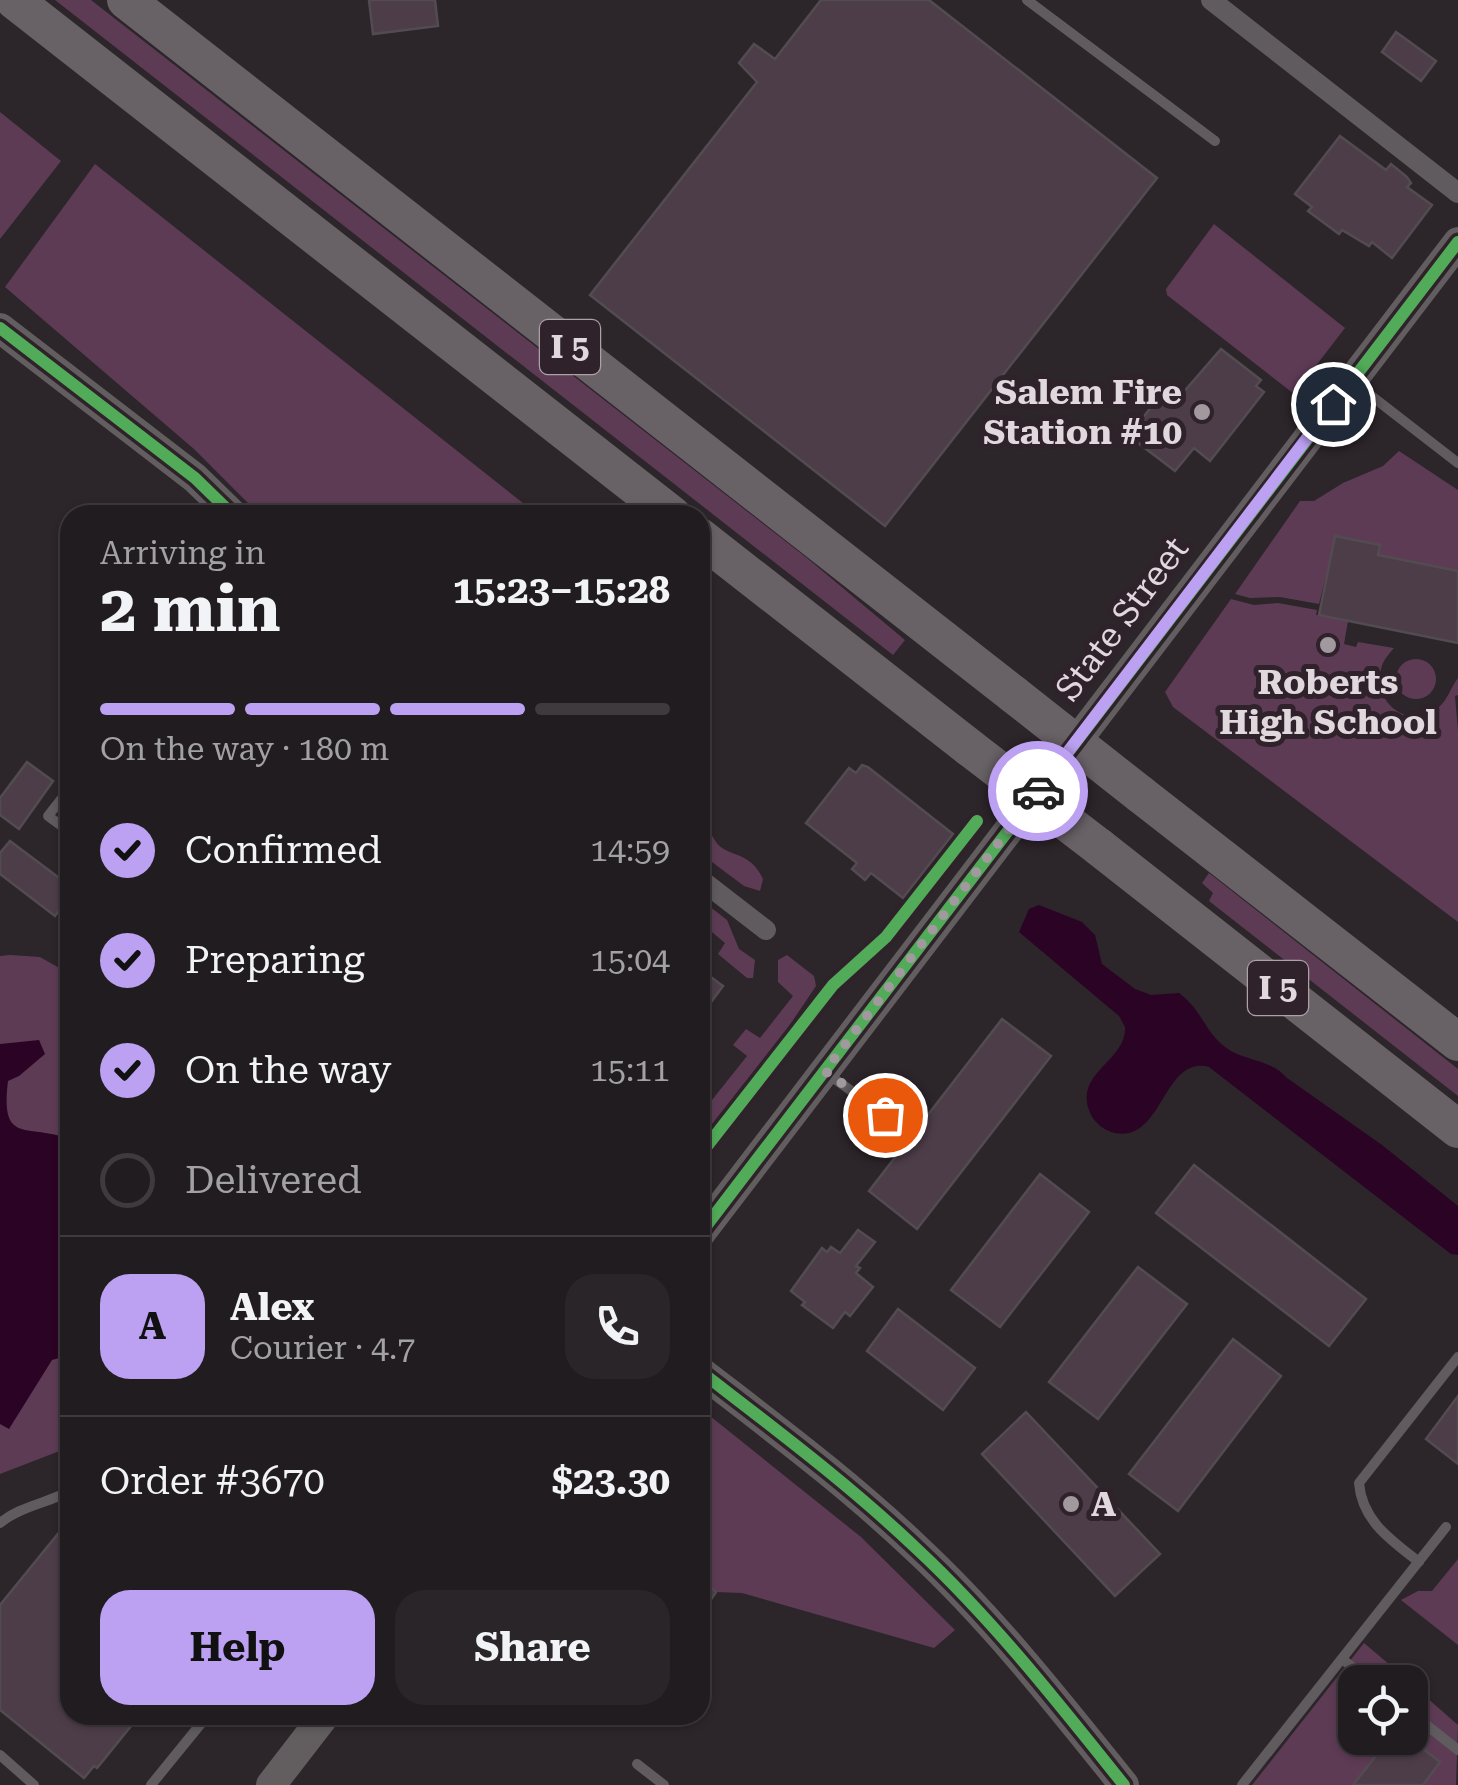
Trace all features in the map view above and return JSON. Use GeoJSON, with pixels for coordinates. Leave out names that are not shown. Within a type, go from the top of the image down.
{"type":"FeatureCollection","features":[{"type":"Feature","properties":{"kind":"highway","name":"I 5"},"geometry":{"type":"LineString","coordinates":[[14,0],[659,505]]}},
{"type":"Feature","properties":{"kind":"highway","name":"I 5"},"geometry":{"type":"LineString","coordinates":[[126,0],[1458,1042]]}},
{"type":"Feature","properties":{"kind":"highway","name":"I 5"},"geometry":{"type":"LineString","coordinates":[[710,544],[1458,1129]]}},
{"type":"Feature","properties":{"kind":"main road","name":"State Street"},"geometry":{"type":"LineString","coordinates":[[710,1221],[1458,242]]}},
{"type":"Feature","properties":{"kind":"main road"},"geometry":{"type":"LineString","coordinates":[[0,328],[195,478],[223,505]]}},
{"type":"Feature","properties":{"kind":"main road"},"geometry":{"type":"LineString","coordinates":[[710,1379],[850,1488],[921,1552],[1003,1639],[1124,1785]]}},
{"type":"Feature","properties":{"kind":"main road"},"geometry":{"type":"LineString","coordinates":[[271,1785],[317,1725]]}},
{"type":"Feature","properties":{"kind":"street"},"geometry":{"type":"LineString","coordinates":[[1211,0],[1458,193]]}},
{"type":"Feature","properties":{"kind":"street"},"geometry":{"type":"LineString","coordinates":[[710,887],[766,930]]}},
{"type":"Feature","properties":{"kind":"lane"},"geometry":{"type":"LineString","coordinates":[[1027,0],[1215,141]]}},
{"type":"Feature","properties":{"kind":"lane"},"geometry":{"type":"LineString","coordinates":[[1352,380],[1458,464]]}},
{"type":"Feature","properties":{"kind":"lane"},"geometry":{"type":"LineString","coordinates":[[60,801],[48,816],[60,825]]}},
{"type":"Feature","properties":{"kind":"lane"},"geometry":{"type":"LineString","coordinates":[[825,1071],[885,1115]]}},
{"type":"Feature","properties":{"kind":"lane"},"geometry":{"type":"LineString","coordinates":[[1419,1562],[1376,1527],[1360,1499],[1359,1483],[1458,1357]]}},
{"type":"Feature","properties":{"kind":"lane"},"geometry":{"type":"LineString","coordinates":[[0,1524],[12,1512],[31,1509],[60,1496]]}},
{"type":"Feature","properties":{"kind":"lane"},"geometry":{"type":"LineString","coordinates":[[1250,1782],[1446,1528]]}},
{"type":"Feature","properties":{"kind":"lane"},"geometry":{"type":"LineString","coordinates":[[1342,1659],[1350,1665]]}},
{"type":"Feature","properties":{"kind":"lane"},"geometry":{"type":"LineString","coordinates":[[151,1785],[200,1725]]}},
{"type":"Feature","properties":{"kind":"lane"},"geometry":{"type":"LineString","coordinates":[[1428,1726],[1458,1750]]}},
{"type":"Feature","properties":{"kind":"lane"},"geometry":{"type":"LineString","coordinates":[[0,1755],[34,1785]]}},
{"type":"Feature","properties":{"kind":"lane"},"geometry":{"type":"LineString","coordinates":[[637,1764],[664,1785]]}},
{"type":"Feature","properties":{"kind":"shaded area"},"geometry":{"type":"Polygon","coordinates":[[[55,0],[91,0],[807,558],[905,640],[893,655],[710,512],[710,505],[701,505],[55,0]]]}},
{"type":"Feature","properties":{"kind":"shaded area"},"geometry":{"type":"Polygon","coordinates":[[[0,112],[61,161],[0,239],[0,112]]]}},
{"type":"Feature","properties":{"kind":"shaded area"},"geometry":{"type":"Polygon","coordinates":[[[95,164],[525,505],[250,505],[194,449],[5,287],[95,164]]]}},
{"type":"Feature","properties":{"kind":"shaded area"},"geometry":{"type":"Polygon","coordinates":[[[1214,224],[1345,328],[1294,394],[1167,295],[1166,289],[1214,224]]]}},
{"type":"Feature","properties":{"kind":"shaded area"},"geometry":{"type":"Polygon","coordinates":[[[1399,451],[1458,490],[1458,571],[1378,555],[1380,545],[1336,536],[1319,604],[1235,594],[1300,501],[1314,501],[1383,466],[1399,451]]]}},
{"type":"Feature","properties":{"kind":"shaded area"},"geometry":{"type":"Polygon","coordinates":[[[1231,599],[1254,605],[1278,603],[1317,610],[1316,615],[1348,621],[1344,644],[1356,647],[1358,642],[1394,648],[1383,663],[1380,681],[1387,701],[1403,714],[1424,715],[1435,710],[1458,678],[1458,922],[1173,707],[1165,692],[1231,599]]]}},
{"type":"Feature","properties":{"kind":"shaded area"},"geometry":{"type":"Polygon","coordinates":[[[1416,659],[1430,665],[1436,679],[1430,693],[1416,699],[1402,693],[1396,679],[1402,665],[1416,659]]]}},
{"type":"Feature","properties":{"kind":"shaded area"},"geometry":{"type":"Polygon","coordinates":[[[710,833],[720,847],[758,870],[763,879],[760,891],[744,886],[710,860],[710,833]]]}},
{"type":"Feature","properties":{"kind":"shaded area"},"geometry":{"type":"Polygon","coordinates":[[[1209,873],[1458,1069],[1458,1096],[1209,901],[1213,893],[1202,883],[1209,873]]]}},
{"type":"Feature","properties":{"kind":"shaded area"},"geometry":{"type":"Polygon","coordinates":[[[1039,905],[1082,922],[1095,935],[1102,964],[1135,989],[1151,995],[1179,993],[1225,1047],[1280,1072],[1382,1145],[1458,1206],[1458,1255],[1451,1254],[1209,1067],[1194,1067],[1182,1074],[1154,1113],[1131,1133],[1115,1133],[1101,1127],[1091,1115],[1088,1088],[1118,1050],[1125,1027],[1119,1016],[1019,932],[1029,909],[1039,905]]]}},
{"type":"Feature","properties":{"kind":"shaded area"},"geometry":{"type":"Polygon","coordinates":[[[710,907],[727,920],[739,949],[755,960],[753,978],[747,978],[718,954],[725,943],[710,930],[710,907]]]}},
{"type":"Feature","properties":{"kind":"shaded area"},"geometry":{"type":"Polygon","coordinates":[[[787,955],[814,976],[816,986],[783,1035],[710,1126],[710,1102],[747,1056],[733,1045],[746,1029],[760,1038],[793,996],[778,982],[778,960],[787,955]]]}},
{"type":"Feature","properties":{"kind":"shaded area"},"geometry":{"type":"Polygon","coordinates":[[[0,956],[40,957],[60,968],[60,1451],[0,1474],[0,956]]]}},
{"type":"Feature","properties":{"kind":"shaded area"},"geometry":{"type":"Polygon","coordinates":[[[39,1040],[45,1054],[8,1081],[8,1115],[20,1128],[60,1136],[60,1358],[52,1360],[9,1429],[0,1424],[0,1044],[39,1040]]]}},
{"type":"Feature","properties":{"kind":"shaded area"},"geometry":{"type":"Polygon","coordinates":[[[710,1416],[861,1537],[955,1630],[934,1648],[742,1593],[716,1592],[710,1587],[710,1416]]]}},
{"type":"Feature","properties":{"kind":"shaded area"},"geometry":{"type":"Polygon","coordinates":[[[1458,1559],[1458,1645],[1401,1600],[1418,1591],[1432,1591],[1458,1559]]]}},
{"type":"Feature","properties":{"kind":"shaded area"},"geometry":{"type":"Polygon","coordinates":[[[1364,1643],[1390,1665],[1347,1665],[1364,1643]]]}},
{"type":"Feature","properties":{"kind":"shaded area"},"geometry":{"type":"Polygon","coordinates":[[[1338,1676],[1338,1755],[1428,1755],[1428,1699],[1458,1725],[1456,1785],[1252,1785],[1338,1676]]]}},
{"type":"Feature","properties":{"kind":"building"},"geometry":{"type":"Polygon","coordinates":[[[369,0],[435,0],[438,26],[373,34],[369,0]]]}},
{"type":"Feature","properties":{"kind":"building"},"geometry":{"type":"Polygon","coordinates":[[[821,0],[929,0],[1157,178],[885,526],[590,295],[757,82],[739,63],[754,44],[775,59],[821,0]]]}},
{"type":"Feature","properties":{"kind":"building"},"geometry":{"type":"Polygon","coordinates":[[[1396,32],[1436,61],[1421,81],[1382,52],[1396,32]]]}},
{"type":"Feature","properties":{"kind":"building"},"geometry":{"type":"Polygon","coordinates":[[[1340,136],[1386,170],[1391,164],[1407,177],[1411,183],[1407,187],[1432,205],[1392,258],[1372,242],[1369,246],[1342,230],[1339,234],[1308,211],[1312,207],[1295,194],[1340,136]]]}},
{"type":"Feature","properties":{"kind":"building"},"geometry":{"type":"Polygon","coordinates":[[[1221,349],[1261,380],[1256,386],[1264,392],[1210,461],[1194,448],[1175,471],[1129,436],[1168,385],[1181,395],[1221,349]]]}},
{"type":"Feature","properties":{"kind":"building"},"geometry":{"type":"Polygon","coordinates":[[[1335,536],[1380,545],[1378,555],[1458,571],[1458,643],[1319,615],[1335,536]]]}},
{"type":"Feature","properties":{"kind":"building"},"geometry":{"type":"Polygon","coordinates":[[[27,762],[53,781],[19,829],[0,815],[0,798],[27,762]]]}},
{"type":"Feature","properties":{"kind":"building"},"geometry":{"type":"Polygon","coordinates":[[[862,765],[953,834],[903,898],[871,873],[865,880],[852,869],[857,863],[806,823],[849,768],[856,773],[862,765]]]}},
{"type":"Feature","properties":{"kind":"building"},"geometry":{"type":"Polygon","coordinates":[[[10,841],[60,878],[60,909],[55,916],[0,874],[0,853],[10,841]]]}},
{"type":"Feature","properties":{"kind":"building"},"geometry":{"type":"Polygon","coordinates":[[[710,976],[723,986],[710,1004],[710,976]]]}},
{"type":"Feature","properties":{"kind":"building"},"geometry":{"type":"Polygon","coordinates":[[[1002,1019],[1051,1056],[917,1229],[869,1191],[1002,1019]]]}},
{"type":"Feature","properties":{"kind":"building"},"geometry":{"type":"Polygon","coordinates":[[[1194,1165],[1366,1299],[1329,1346],[1156,1213],[1194,1165]]]}},
{"type":"Feature","properties":{"kind":"building"},"geometry":{"type":"Polygon","coordinates":[[[1040,1174],[1089,1212],[1000,1327],[951,1290],[1040,1174]]]}},
{"type":"Feature","properties":{"kind":"building"},"geometry":{"type":"Polygon","coordinates":[[[858,1230],[875,1242],[856,1266],[860,1268],[856,1273],[873,1287],[850,1316],[845,1312],[833,1328],[802,1305],[805,1302],[791,1291],[822,1248],[827,1252],[831,1247],[840,1253],[858,1230]]]}},
{"type":"Feature","properties":{"kind":"building"},"geometry":{"type":"Polygon","coordinates":[[[1138,1267],[1187,1304],[1098,1419],[1049,1382],[1138,1267]]]}},
{"type":"Feature","properties":{"kind":"building"},"geometry":{"type":"Polygon","coordinates":[[[898,1309],[975,1368],[943,1410],[867,1351],[898,1309]]]}},
{"type":"Feature","properties":{"kind":"building"},"geometry":{"type":"Polygon","coordinates":[[[1233,1339],[1281,1376],[1178,1511],[1129,1474],[1233,1339]]]}},
{"type":"Feature","properties":{"kind":"building"},"geometry":{"type":"Polygon","coordinates":[[[1458,1396],[1458,1464],[1426,1439],[1458,1396]]]}},
{"type":"Feature","properties":{"kind":"building","name":"A"},"geometry":{"type":"Polygon","coordinates":[[[1026,1412],[1160,1554],[1115,1596],[982,1454],[1026,1412]]]}},
{"type":"Feature","properties":{"kind":"building"},"geometry":{"type":"Polygon","coordinates":[[[60,1531],[60,1725],[132,1725],[84,1778],[0,1710],[0,1605],[60,1531]]]}},
{"type":"Feature","properties":{"kind":"building"},"geometry":{"type":"Polygon","coordinates":[[[1428,1753],[1440,1762],[1423,1785],[1353,1785],[1377,1755],[1428,1753]]]}},
{"type":"Feature","properties":{"kind":"cycle path"},"geometry":{"type":"LineString","coordinates":[[710,1221],[1458,242]]}},
{"type":"Feature","properties":{"kind":"cycle path"},"geometry":{"type":"LineString","coordinates":[[0,328],[195,478],[223,505]]}},
{"type":"Feature","properties":{"kind":"cycle path"},"geometry":{"type":"LineString","coordinates":[[710,1142],[833,985],[886,937],[977,821]]}},
{"type":"Feature","properties":{"kind":"cycle path"},"geometry":{"type":"LineString","coordinates":[[710,1379],[839,1480],[946,1577],[1025,1664],[1124,1785]]}},
{"type":"Feature","properties":{"kind":"way so far"},"geometry":{"type":"LineString","coordinates":[[885,1115],[825,1071],[1038,791]]}},
{"type":"Feature","properties":{"kind":"place","name":"Salem Fire Station #10"},"geometry":{"type":"Point","coordinates":[1202,412]}},
{"type":"Feature","properties":{"kind":"place","name":"Roberts High School"},"geometry":{"type":"Point","coordinates":[1328,645]}},
{"type":"Feature","properties":{"kind":"place","name":"A"},"geometry":{"type":"Point","coordinates":[1071,1504]}},
{"type":"Feature","properties":{"kind":"route"},"geometry":{"type":"LineString","coordinates":[[1038,791],[1333,404]]}}]}
